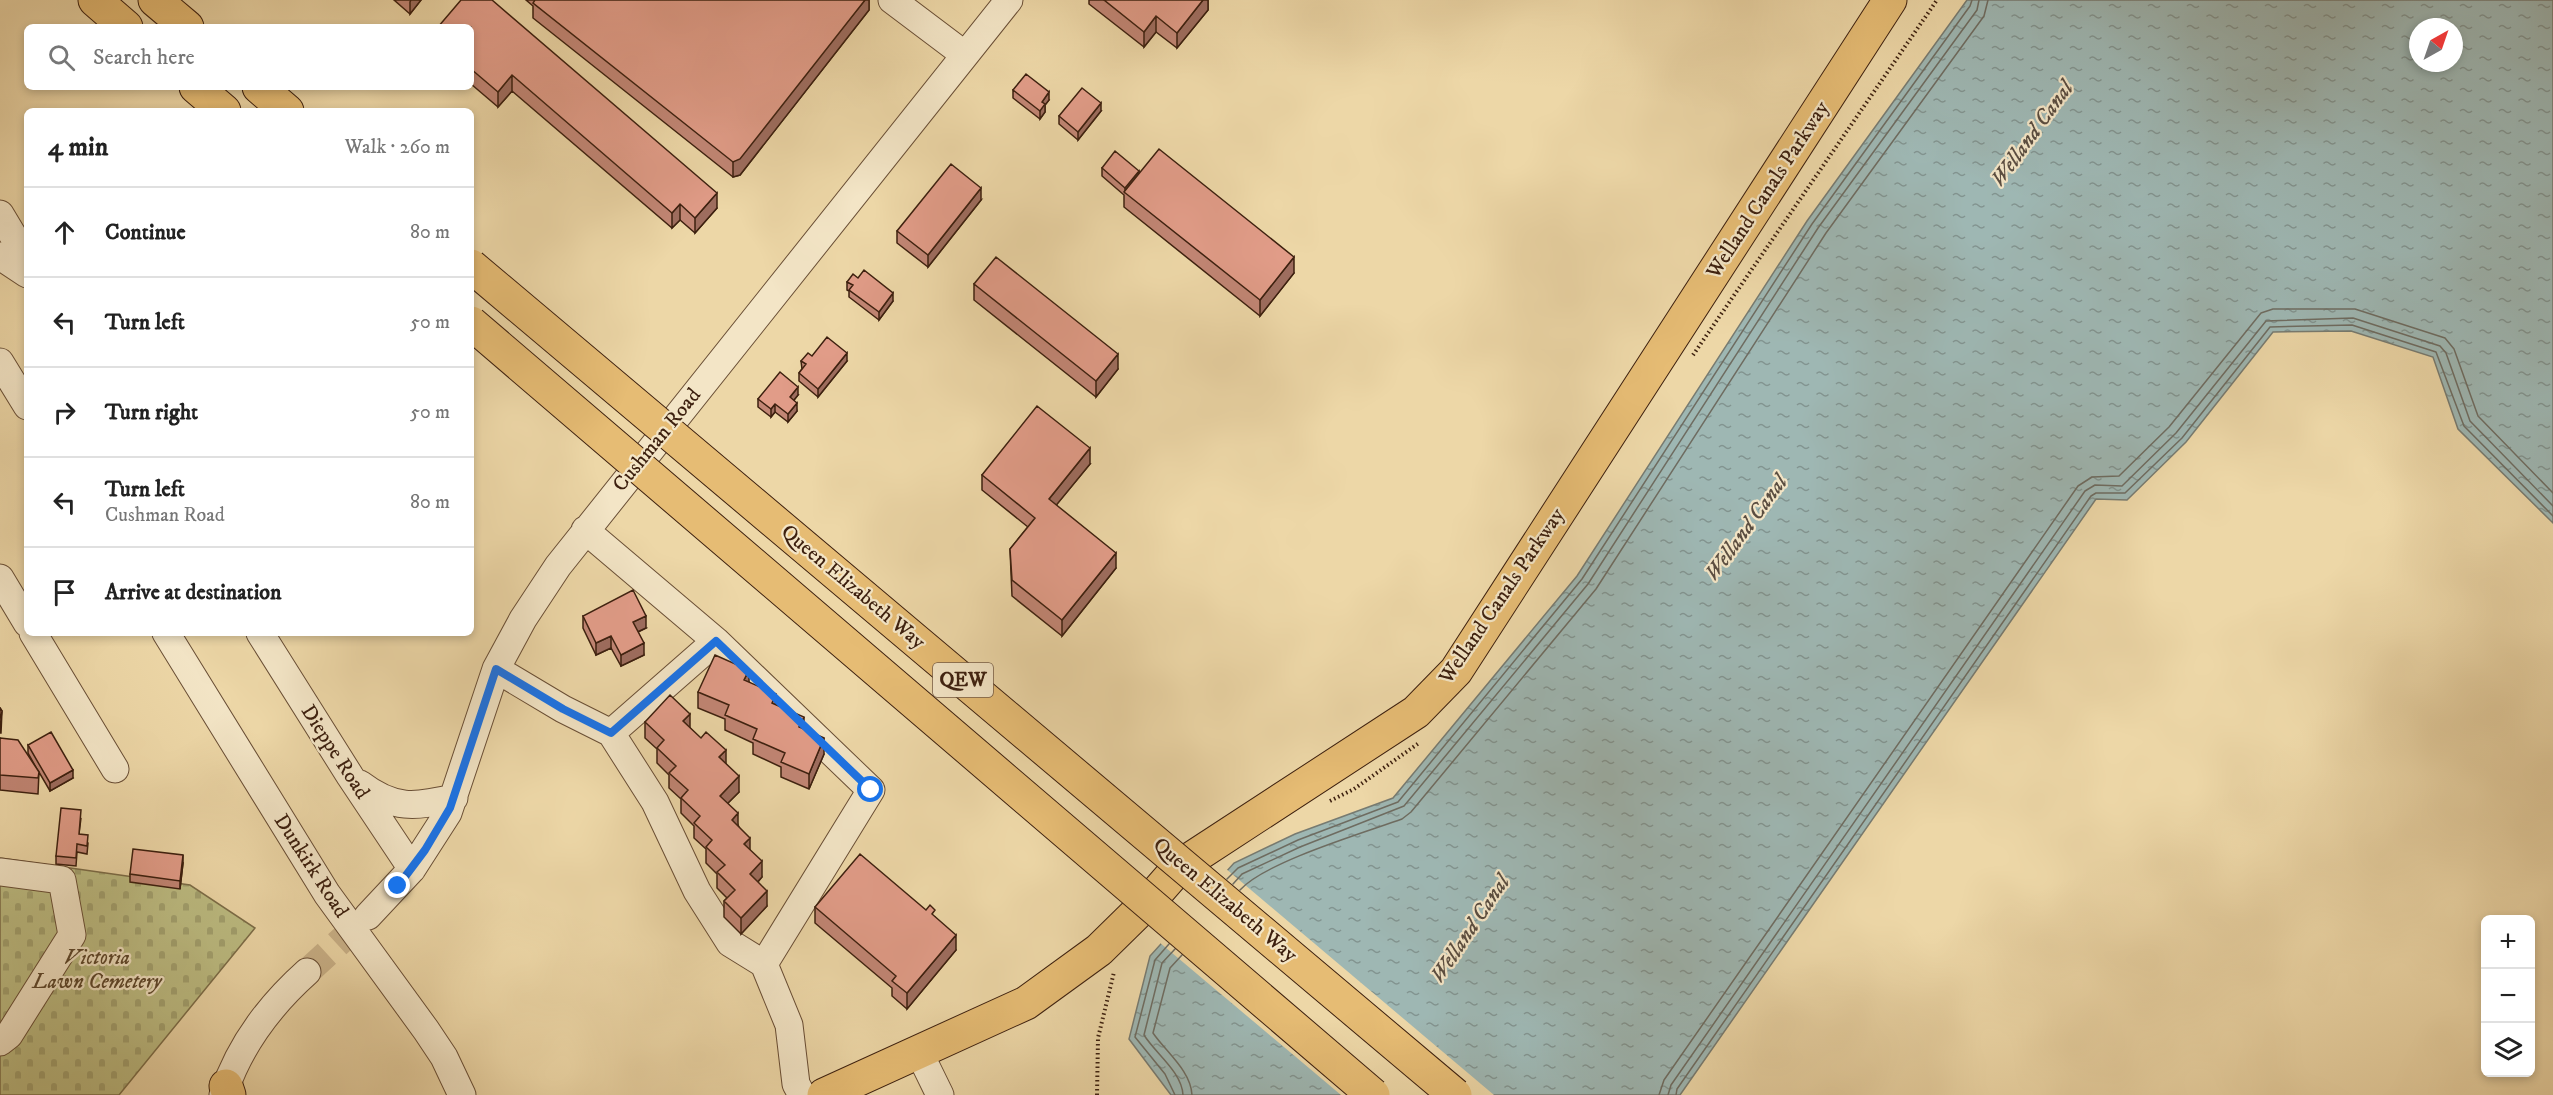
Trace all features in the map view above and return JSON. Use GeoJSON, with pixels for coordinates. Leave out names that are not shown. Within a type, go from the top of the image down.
{"type":"FeatureCollection","features":[{"type":"Feature","properties":{"kind":"main road"},"geometry":{"type":"LineString","coordinates":[[95,0],[123,24]]}},
{"type":"Feature","properties":{"kind":"main road"},"geometry":{"type":"LineString","coordinates":[[155,0],[184,24]]}},
{"type":"Feature","properties":{"kind":"main road","name":"Welland Canals Parkway"},"geometry":{"type":"LineString","coordinates":[[824,1095],[1026,1003],[1099,950],[1152,898],[1180,866],[1416,712],[1456,671],[1890,0]]}},
{"type":"Feature","properties":{"kind":"main road"},"geometry":{"type":"LineString","coordinates":[[200,90],[220,108]]}},
{"type":"Feature","properties":{"kind":"main road"},"geometry":{"type":"LineString","coordinates":[[262,90],[284,108]]}},
{"type":"Feature","properties":{"kind":"main road","name":"Queen Elizabeth Way"},"geometry":{"type":"LineString","coordinates":[[474,269],[1455,1095]]}},
{"type":"Feature","properties":{"kind":"main road","name":"QEW"},"geometry":{"type":"LineString","coordinates":[[474,326],[1373,1095]]}},
{"type":"Feature","properties":{"kind":"street"},"geometry":{"type":"LineString","coordinates":[[892,0],[965,56]]}},
{"type":"Feature","properties":{"kind":"street","name":"Cushman Road"},"geometry":{"type":"LineString","coordinates":[[368,916],[412,869],[435,836],[454,798],[496,669],[523,618],[585,530],[1009,0]]}},
{"type":"Feature","properties":{"kind":"street"},"geometry":{"type":"LineString","coordinates":[[0,214],[24,254]]}},
{"type":"Feature","properties":{"kind":"street"},"geometry":{"type":"LineString","coordinates":[[0,256],[24,272]]}},
{"type":"Feature","properties":{"kind":"street"},"geometry":{"type":"LineString","coordinates":[[0,363],[24,401]]}},
{"type":"Feature","properties":{"kind":"street"},"geometry":{"type":"LineString","coordinates":[[585,530],[716,641],[871,790],[764,964]]}},
{"type":"Feature","properties":{"kind":"street"},"geometry":{"type":"LineString","coordinates":[[0,578],[24,618]]}},
{"type":"Feature","properties":{"kind":"street"},"geometry":{"type":"LineString","coordinates":[[35,636],[115,770]]}},
{"type":"Feature","properties":{"kind":"street","name":"Dunkirk Road"},"geometry":{"type":"LineString","coordinates":[[168,636],[327,894],[444,1057],[462,1095]]}},
{"type":"Feature","properties":{"kind":"street","name":"Dieppe Road"},"geometry":{"type":"LineString","coordinates":[[262,636],[412,869]]}},
{"type":"Feature","properties":{"kind":"street"},"geometry":{"type":"LineString","coordinates":[[611,733],[716,641]]}},
{"type":"Feature","properties":{"kind":"street"},"geometry":{"type":"LineString","coordinates":[[496,669],[563,709],[611,733],[655,802],[697,891],[730,943],[764,964],[789,1025],[796,1084],[802,1095]]}},
{"type":"Feature","properties":{"kind":"street"},"geometry":{"type":"LineString","coordinates":[[350,776],[388,802],[402,805],[425,805],[454,798]]}},
{"type":"Feature","properties":{"kind":"street"},"geometry":{"type":"LineString","coordinates":[[0,872],[62,880],[72,935],[9,1035],[0,1042]]}},
{"type":"Feature","properties":{"kind":"street"},"geometry":{"type":"LineString","coordinates":[[226,1092],[257,1026],[282,996],[307,972]]}},
{"type":"Feature","properties":{"kind":"street"},"geometry":{"type":"LineString","coordinates":[[918,1052],[940,1095]]}},
{"type":"Feature","properties":{"kind":"green space","name":"Victoria Lawn Cemetery"},"geometry":{"type":"Polygon","coordinates":[[[0,858],[190,885],[255,928],[119,1095],[0,1095],[0,858]]]}},
{"type":"Feature","properties":{"kind":"water","name":"Welland Canal"},"geometry":{"type":"Polygon","coordinates":[[[1967,0],[2553,0],[2553,523],[2458,429],[2433,357],[2351,331],[2273,332],[2186,442],[2127,500],[2096,499],[1680,1095],[1171,1095],[1129,1039],[1150,956],[1234,863],[1295,834],[1393,798],[1577,576],[1807,221],[1967,0]]]}},
{"type":"Feature","properties":{"kind":"pier"},"geometry":{"type":"Polygon","coordinates":[[[1225,868],[1494,1095],[1341,1095],[1159,942],[1225,868]]]}},
{"type":"Feature","properties":{"kind":"building"},"geometry":{"type":"Polygon","coordinates":[[[461,0],[492,0],[717,193],[695,218],[680,204],[672,213],[512,75],[498,92],[474,72],[474,24],[441,24],[461,0]]]}},
{"type":"Feature","properties":{"kind":"building"},"geometry":{"type":"Polygon","coordinates":[[[535,0],[865,0],[740,159],[733,162],[533,3],[535,0]]]}},
{"type":"Feature","properties":{"kind":"building"},"geometry":{"type":"Polygon","coordinates":[[[1104,0],[1203,0],[1177,33],[1156,16],[1144,32],[1104,0]]]}},
{"type":"Feature","properties":{"kind":"building"},"geometry":{"type":"Polygon","coordinates":[[[1026,74],[1049,92],[1042,102],[1045,104],[1040,111],[1013,90],[1026,74]]]}},
{"type":"Feature","properties":{"kind":"building"},"geometry":{"type":"Polygon","coordinates":[[[1082,88],[1101,103],[1078,132],[1059,116],[1082,88]]]}},
{"type":"Feature","properties":{"kind":"building"},"geometry":{"type":"Polygon","coordinates":[[[1159,149],[1294,257],[1260,300],[1124,192],[1159,149]]]}},
{"type":"Feature","properties":{"kind":"building"},"geometry":{"type":"Polygon","coordinates":[[[1115,151],[1139,171],[1125,188],[1102,168],[1115,151]]]}},
{"type":"Feature","properties":{"kind":"building"},"geometry":{"type":"Polygon","coordinates":[[[951,164],[981,188],[928,255],[897,231],[951,164]]]}},
{"type":"Feature","properties":{"kind":"building"},"geometry":{"type":"Polygon","coordinates":[[[996,257],[1118,354],[1096,381],[974,284],[996,257]]]}},
{"type":"Feature","properties":{"kind":"building"},"geometry":{"type":"Polygon","coordinates":[[[864,270],[893,293],[879,312],[849,290],[853,285],[847,282],[853,274],[858,278],[864,270]]]}},
{"type":"Feature","properties":{"kind":"building"},"geometry":{"type":"Polygon","coordinates":[[[827,337],[847,353],[818,389],[799,373],[806,364],[801,361],[808,353],[812,356],[827,337]]]}},
{"type":"Feature","properties":{"kind":"building"},"geometry":{"type":"Polygon","coordinates":[[[780,372],[798,387],[790,397],[797,403],[788,414],[775,404],[771,409],[758,399],[780,372]]]}},
{"type":"Feature","properties":{"kind":"building"},"geometry":{"type":"Polygon","coordinates":[[[1037,406],[1090,448],[1049,499],[1116,553],[1062,620],[1012,580],[1010,549],[1035,518],[982,475],[1037,406]]]}},
{"type":"Feature","properties":{"kind":"building"},"geometry":{"type":"Polygon","coordinates":[[[633,590],[646,616],[633,622],[644,643],[621,655],[611,636],[596,643],[583,616],[633,590]]]}},
{"type":"Feature","properties":{"kind":"building"},"geometry":{"type":"Polygon","coordinates":[[[715,655],[749,670],[744,680],[776,694],[772,703],[804,717],[799,727],[824,738],[809,774],[781,762],[785,753],[753,739],[757,729],[725,715],[729,705],[698,692],[715,655]]]}},
{"type":"Feature","properties":{"kind":"building"},"geometry":{"type":"Polygon","coordinates":[[[670,695],[690,714],[683,721],[701,738],[706,732],[726,750],[719,757],[739,776],[720,796],[738,813],[732,820],[750,838],[744,844],[762,861],[750,874],[767,891],[741,918],[724,901],[735,890],[717,872],[725,865],[706,847],[712,840],[694,823],[700,816],[681,798],[688,790],[669,773],[676,766],[657,748],[664,740],[645,722],[670,695]]]}},
{"type":"Feature","properties":{"kind":"building"},"geometry":{"type":"Polygon","coordinates":[[[51,732],[73,770],[50,783],[28,745],[51,732]]]}},
{"type":"Feature","properties":{"kind":"building"},"geometry":{"type":"Polygon","coordinates":[[[0,738],[18,740],[39,772],[38,778],[0,775],[0,738]]]}},
{"type":"Feature","properties":{"kind":"building"},"geometry":{"type":"Polygon","coordinates":[[[61,808],[81,810],[79,834],[88,835],[87,846],[77,844],[76,858],[56,856],[61,808]]]}},
{"type":"Feature","properties":{"kind":"building"},"geometry":{"type":"Polygon","coordinates":[[[133,849],[183,855],[180,881],[130,874],[133,849]]]}},
{"type":"Feature","properties":{"kind":"building"},"geometry":{"type":"Polygon","coordinates":[[[860,854],[926,910],[930,905],[935,910],[932,914],[956,935],[907,993],[892,981],[896,976],[815,907],[860,854]]]}},
{"type":"Feature","properties":{"kind":"tunnel"},"geometry":{"type":"LineString","coordinates":[[307,972],[368,916]]}},
{"type":"Feature","properties":{"kind":"route"},"geometry":{"type":"LineString","coordinates":[[398,886],[435,836],[450,808],[496,669],[563,709],[611,733],[716,641],[871,790]]}}]}
